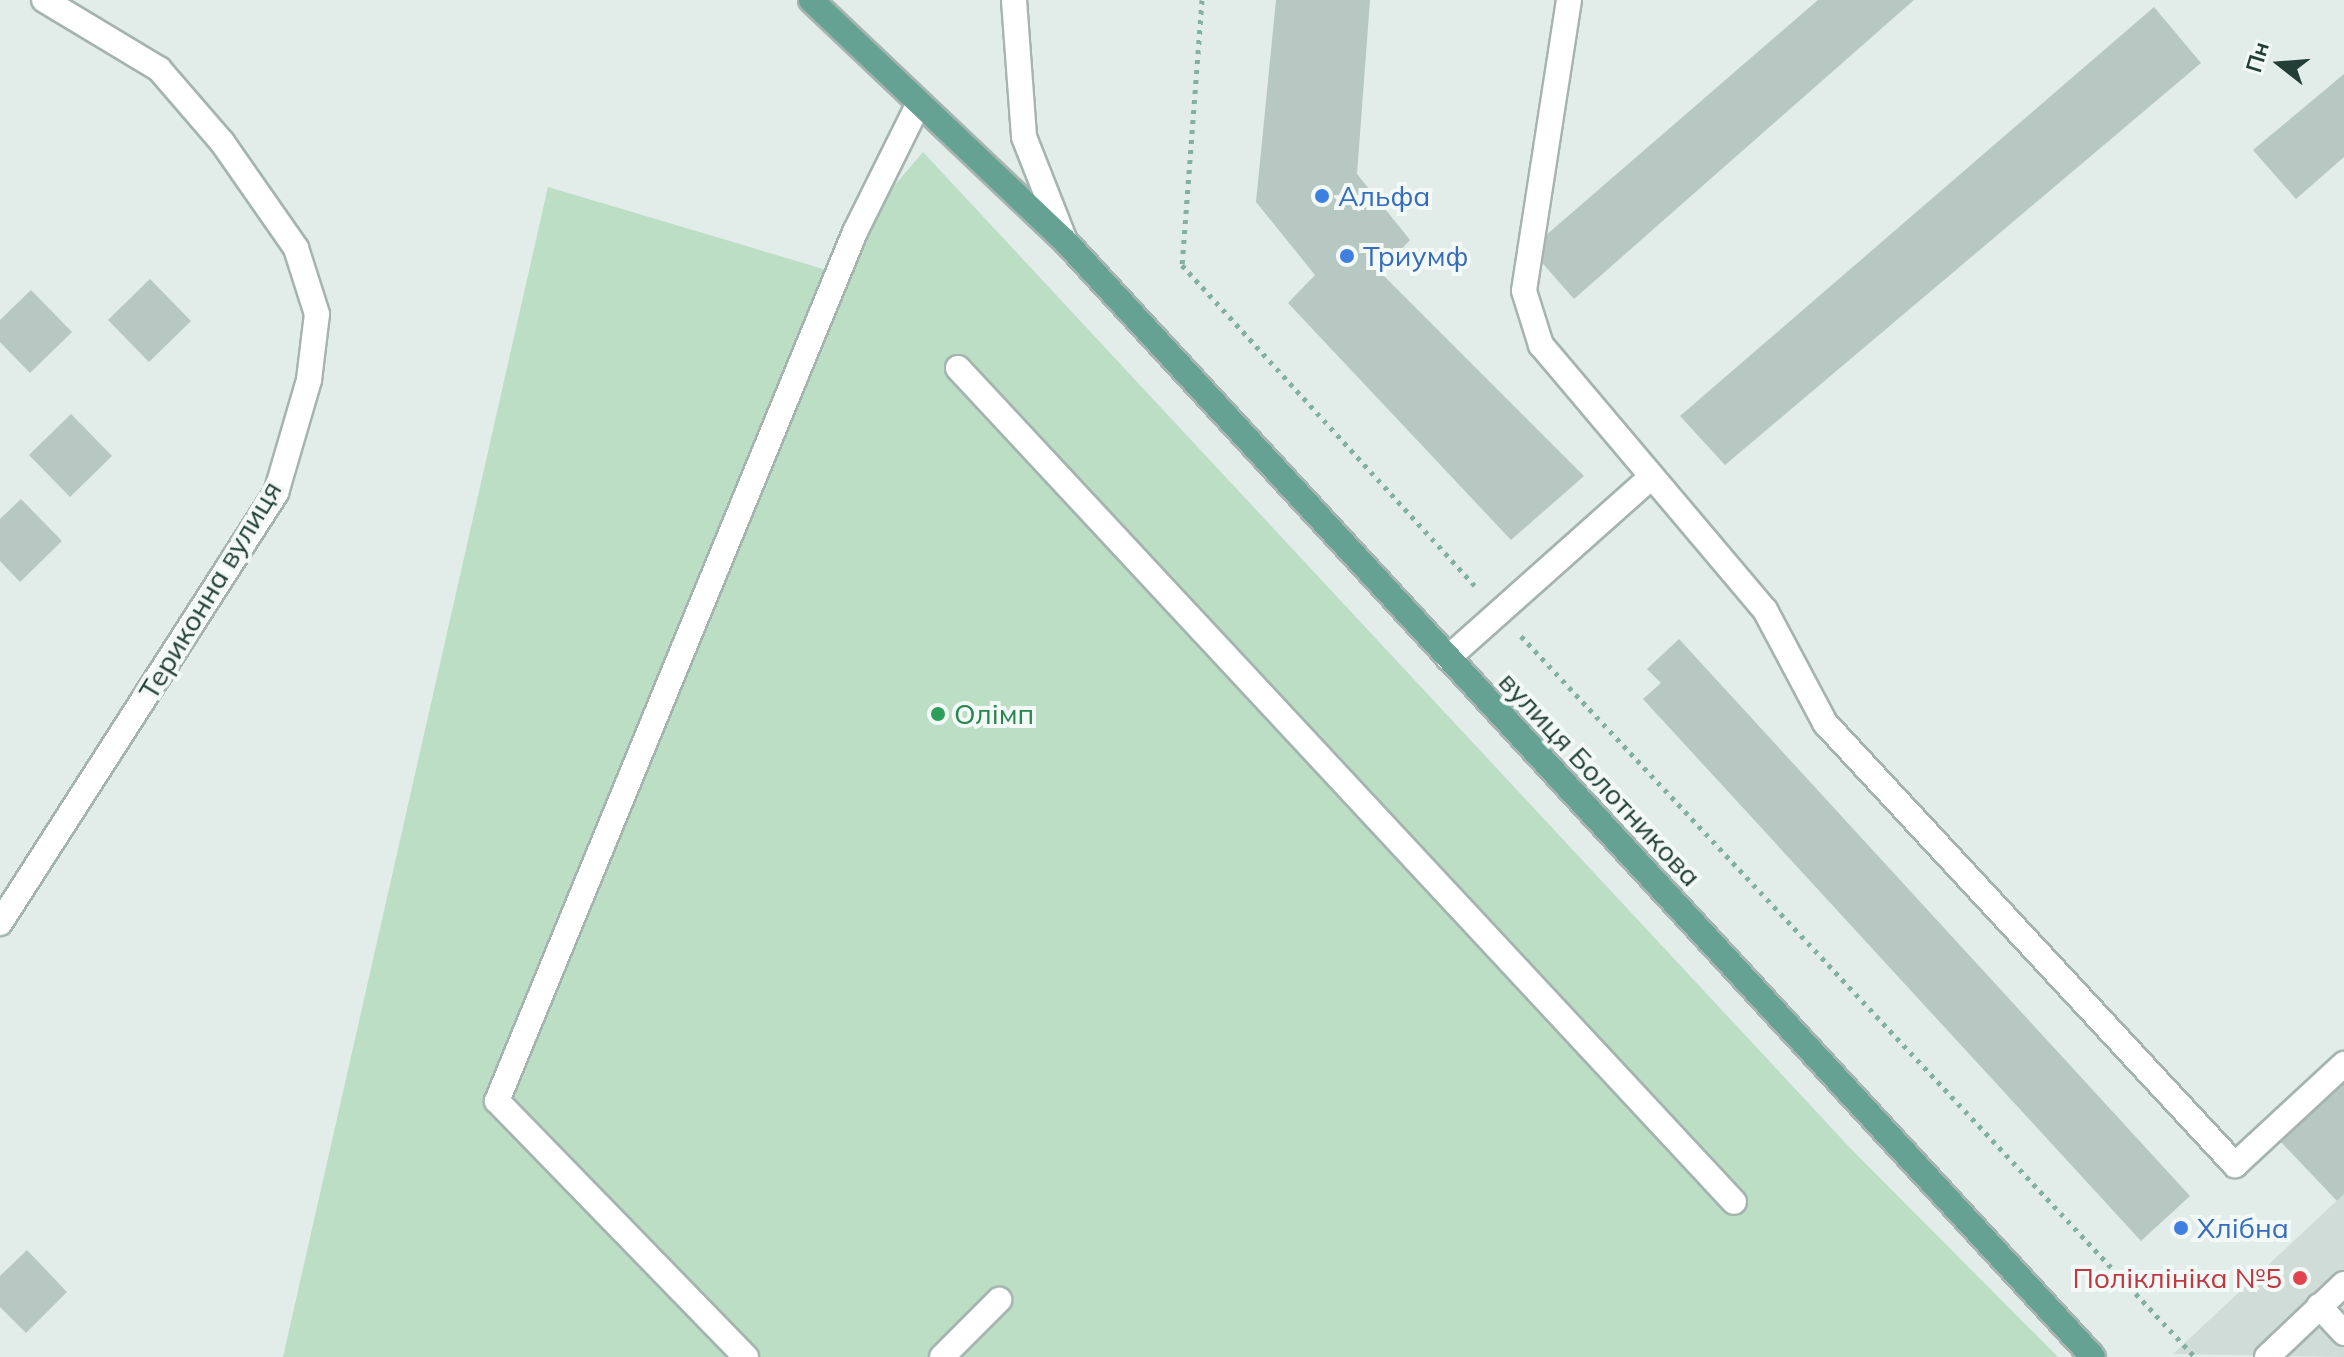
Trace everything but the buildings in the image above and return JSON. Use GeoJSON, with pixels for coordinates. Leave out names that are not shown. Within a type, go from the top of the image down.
{"type":"FeatureCollection","features":[{"type":"Feature","properties":{"kind":"main road","name":"вулиця Болотникова"},"geometry":{"type":"LineString","coordinates":[[811,0],[1065,241],[2093,1357]]}},
{"type":"Feature","properties":{"kind":"street","name":"Териконна вулиця"},"geometry":{"type":"LineString","coordinates":[[0,923],[276,493],[309,380],[317,314],[296,248],[213,131],[159,69],[44,0]]}},
{"type":"Feature","properties":{"kind":"street"},"geometry":{"type":"LineString","coordinates":[[1014,0],[1024,137],[1065,241]]}},
{"type":"Feature","properties":{"kind":"street"},"geometry":{"type":"LineString","coordinates":[[1569,0],[1528,246],[1526,307],[1541,345],[1650,478],[1765,610],[1825,723],[2169,1100],[2235,1165],[2344,1064]]}},
{"type":"Feature","properties":{"kind":"street"},"geometry":{"type":"LineString","coordinates":[[746,1357],[497,1101],[855,232],[919,103]]}},
{"type":"Feature","properties":{"kind":"street"},"geometry":{"type":"LineString","coordinates":[[958,368],[1734,1202]]}},
{"type":"Feature","properties":{"kind":"street"},"geometry":{"type":"LineString","coordinates":[[1448,658],[1650,478]]}},
{"type":"Feature","properties":{"kind":"street"},"geometry":{"type":"LineString","coordinates":[[2267,1357],[2344,1284]]}},
{"type":"Feature","properties":{"kind":"street"},"geometry":{"type":"LineString","coordinates":[[942,1357],[999,1300]]}},
{"type":"Feature","properties":{"kind":"street"},"geometry":{"type":"LineString","coordinates":[[2319,1306],[2344,1333]]}},
{"type":"Feature","properties":{"kind":"path"},"geometry":{"type":"LineString","coordinates":[[1202,0],[1182,265],[1499,612],[2195,1357]]}},
{"type":"Feature","properties":{"kind":"shaded area","name":"Поліклініка №5"},"geometry":{"type":"Polygon","coordinates":[[[2344,1194],[2344,1357],[2173,1354],[2344,1194]]]}},
{"type":"Feature","properties":{"kind":"green space","name":"Олімп"},"geometry":{"type":"Polygon","coordinates":[[[923,152],[1853,1151],[2058,1357],[283,1357],[548,187],[850,277],[882,200],[923,152]]]}},
{"type":"Feature","properties":{"kind":"place","name":"Альфа"},"geometry":{"type":"Point","coordinates":[1322,196]}},
{"type":"Feature","properties":{"kind":"place","name":"Триумф"},"geometry":{"type":"Point","coordinates":[1347,256]}},
{"type":"Feature","properties":{"kind":"place","name":"Олімп"},"geometry":{"type":"Point","coordinates":[938,714]}},
{"type":"Feature","properties":{"kind":"place","name":"Хлібна"},"geometry":{"type":"Point","coordinates":[2181,1228]}},
{"type":"Feature","properties":{"kind":"place","name":"Поліклініка №5"},"geometry":{"type":"Point","coordinates":[2300,1278]}}]}
